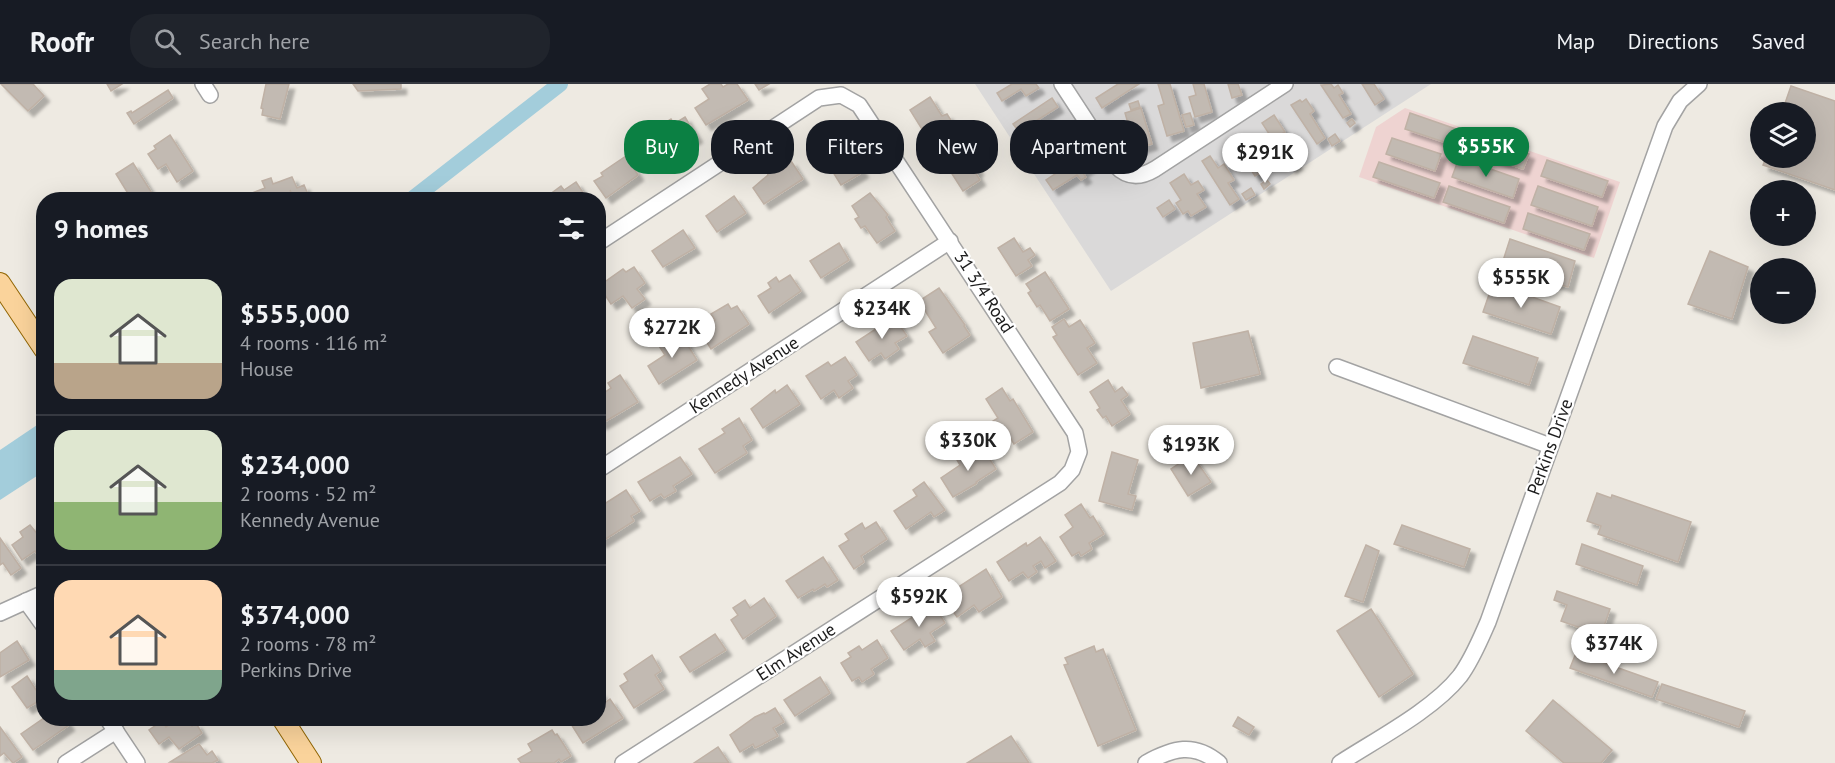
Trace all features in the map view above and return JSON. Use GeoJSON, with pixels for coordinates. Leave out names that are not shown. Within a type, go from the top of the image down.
{"type":"FeatureCollection","features":[{"type":"Feature","properties":{"kind":"main road"},"geometry":{"type":"LineString","coordinates":[[0,283],[36,337]]}},
{"type":"Feature","properties":{"kind":"main road"},"geometry":{"type":"LineString","coordinates":[[287,726],[310,763]]}},
{"type":"Feature","properties":{"kind":"street"},"geometry":{"type":"LineString","coordinates":[[1062,84],[1114,165],[1123,172],[1138,176],[1155,169],[1285,84]]}},
{"type":"Feature","properties":{"kind":"street","name":"Perkins Drive"},"geometry":{"type":"LineString","coordinates":[[1340,763],[1415,715],[1461,676],[1488,622],[1665,126],[1680,101],[1700,84]]}},
{"type":"Feature","properties":{"kind":"street","name":"31 3/4 Road"},"geometry":{"type":"LineString","coordinates":[[606,238],[819,98],[841,95],[859,105],[1075,433],[1079,452],[1072,470],[1060,483]]}},
{"type":"Feature","properties":{"kind":"street","name":"Kennedy Avenue"},"geometry":{"type":"LineString","coordinates":[[606,465],[950,241]]}},
{"type":"Feature","properties":{"kind":"street"},"geometry":{"type":"LineString","coordinates":[[1337,367],[1550,446]]}},
{"type":"Feature","properties":{"kind":"street","name":"Elm Avenue"},"geometry":{"type":"LineString","coordinates":[[623,763],[1060,483]]}},
{"type":"Feature","properties":{"kind":"street"},"geometry":{"type":"LineString","coordinates":[[0,614],[36,597]]}},
{"type":"Feature","properties":{"kind":"street"},"geometry":{"type":"LineString","coordinates":[[26,601],[36,615]]}},
{"type":"Feature","properties":{"kind":"street"},"geometry":{"type":"LineString","coordinates":[[66,763],[111,726]]}},
{"type":"Feature","properties":{"kind":"street"},"geometry":{"type":"LineString","coordinates":[[113,726],[137,763]]}},
{"type":"Feature","properties":{"kind":"street"},"geometry":{"type":"LineString","coordinates":[[1146,763],[1163,754],[1182,749],[1197,750],[1210,755],[1219,763]]}},
{"type":"Feature","properties":{"kind":"shaded area"},"geometry":{"type":"Polygon","coordinates":[[[975,84],[1431,84],[1111,291],[1034,174],[1148,174],[1148,120],[1010,120],[1010,137],[975,84]]]}},
{"type":"Feature","properties":{"kind":"shaded area"},"geometry":{"type":"Polygon","coordinates":[[[1405,108],[1620,182],[1594,258],[1359,177],[1376,127],[1405,108]]]}},
{"type":"Feature","properties":{"kind":"water"},"geometry":{"type":"Polygon","coordinates":[[[36,426],[36,477],[0,500],[0,450],[36,426]]]}},
{"type":"Feature","properties":{"kind":"building"},"geometry":{"type":"Polygon","coordinates":[[[1,84],[33,84],[44,96],[28,111],[1,84]]]}},
{"type":"Feature","properties":{"kind":"building"},"geometry":{"type":"Polygon","coordinates":[[[107,84],[122,84],[111,91],[107,84]]]}},
{"type":"Feature","properties":{"kind":"building"},"geometry":{"type":"Polygon","coordinates":[[[266,84],[289,84],[280,119],[262,115],[263,109],[261,108],[266,84]]]}},
{"type":"Feature","properties":{"kind":"building"},"geometry":{"type":"Polygon","coordinates":[[[353,84],[401,84],[401,89],[358,91],[353,84]]]}},
{"type":"Feature","properties":{"kind":"building"},"geometry":{"type":"Polygon","coordinates":[[[710,84],[721,84],[723,87],[728,84],[737,84],[748,100],[706,125],[695,108],[709,99],[702,89],[710,84]]]}},
{"type":"Feature","properties":{"kind":"building"},"geometry":{"type":"Polygon","coordinates":[[[755,84],[769,84],[759,90],[755,84]]]}},
{"type":"Feature","properties":{"kind":"building"},"geometry":{"type":"Polygon","coordinates":[[[1012,84],[1036,84],[1039,88],[1026,96],[1021,89],[1002,101],[997,93],[1012,84]]]}},
{"type":"Feature","properties":{"kind":"building"},"geometry":{"type":"Polygon","coordinates":[[[1118,84],[1139,84],[1102,108],[1096,98],[1118,84]]]}},
{"type":"Feature","properties":{"kind":"building"},"geometry":{"type":"Polygon","coordinates":[[[1158,84],[1170,84],[1184,131],[1167,136],[1158,106],[1164,104],[1158,84]]]}},
{"type":"Feature","properties":{"kind":"building"},"geometry":{"type":"Polygon","coordinates":[[[1193,84],[1204,84],[1212,112],[1195,117],[1189,97],[1196,95],[1193,84]]]}},
{"type":"Feature","properties":{"kind":"building"},"geometry":{"type":"Polygon","coordinates":[[[1228,84],[1238,84],[1242,95],[1232,98],[1228,84]]]}},
{"type":"Feature","properties":{"kind":"building"},"geometry":{"type":"Polygon","coordinates":[[[1331,84],[1334,88],[1338,85],[1343,93],[1339,95],[1351,114],[1343,118],[1321,85],[1331,84]]]}},
{"type":"Feature","properties":{"kind":"building"},"geometry":{"type":"Polygon","coordinates":[[[1362,84],[1374,84],[1384,99],[1375,105],[1362,84]]]}},
{"type":"Feature","properties":{"kind":"building"},"geometry":{"type":"Polygon","coordinates":[[[1791,86],[1835,101],[1835,190],[1816,183],[1816,180],[1806,180],[1772,168],[1816,168],[1816,102],[1785,102],[1791,86]]]}},
{"type":"Feature","properties":{"kind":"building"},"geometry":{"type":"Polygon","coordinates":[[[168,90],[173,98],[134,124],[127,113],[131,111],[132,113],[168,90]]]}},
{"type":"Feature","properties":{"kind":"building"},"geometry":{"type":"Polygon","coordinates":[[[930,97],[942,116],[947,114],[951,120],[916,120],[910,110],[930,97]]]}},
{"type":"Feature","properties":{"kind":"building"},"geometry":{"type":"Polygon","coordinates":[[[1052,98],[1058,107],[1038,120],[1019,120],[1052,98]]]}},
{"type":"Feature","properties":{"kind":"building"},"geometry":{"type":"Polygon","coordinates":[[[1306,99],[1314,111],[1310,114],[1325,138],[1317,144],[1291,105],[1306,99]]]}},
{"type":"Feature","properties":{"kind":"building"},"geometry":{"type":"Polygon","coordinates":[[[1138,101],[1140,107],[1131,110],[1129,104],[1138,101]]]}},
{"type":"Feature","properties":{"kind":"building"},"geometry":{"type":"Polygon","coordinates":[[[1141,108],[1145,120],[1127,120],[1125,113],[1141,108]]]}},
{"type":"Feature","properties":{"kind":"building"},"geometry":{"type":"Polygon","coordinates":[[[1190,113],[1194,125],[1186,127],[1182,115],[1190,113]]]}},
{"type":"Feature","properties":{"kind":"building"},"geometry":{"type":"Polygon","coordinates":[[[1410,113],[1459,130],[1453,145],[1405,129],[1410,113]]]}},
{"type":"Feature","properties":{"kind":"building"},"geometry":{"type":"Polygon","coordinates":[[[1274,115],[1285,132],[1280,135],[1293,155],[1286,160],[1262,123],[1274,115]]]}},
{"type":"Feature","properties":{"kind":"building"},"geometry":{"type":"Polygon","coordinates":[[[1352,119],[1355,123],[1350,127],[1347,123],[1352,119]]]}},
{"type":"Feature","properties":{"kind":"building"},"geometry":{"type":"Polygon","coordinates":[[[1148,131],[1152,144],[1148,145],[1148,131]]]}},
{"type":"Feature","properties":{"kind":"building"},"geometry":{"type":"Polygon","coordinates":[[[1467,133],[1529,154],[1523,169],[1462,148],[1467,133]]]}},
{"type":"Feature","properties":{"kind":"building"},"geometry":{"type":"Polygon","coordinates":[[[1335,134],[1340,141],[1332,146],[1328,139],[1335,134]]]}},
{"type":"Feature","properties":{"kind":"building"},"geometry":{"type":"Polygon","coordinates":[[[170,135],[193,171],[177,182],[166,164],[158,169],[148,154],[156,149],[154,146],[170,135]]]}},
{"type":"Feature","properties":{"kind":"building"},"geometry":{"type":"Polygon","coordinates":[[[1240,137],[1243,141],[1248,138],[1255,149],[1250,152],[1262,172],[1255,176],[1233,142],[1240,137]]]}},
{"type":"Feature","properties":{"kind":"building"},"geometry":{"type":"Polygon","coordinates":[[[1392,138],[1441,154],[1435,171],[1386,154],[1392,138]]]}},
{"type":"Feature","properties":{"kind":"building"},"geometry":{"type":"Polygon","coordinates":[[[1210,156],[1218,168],[1224,164],[1234,180],[1228,183],[1239,199],[1230,205],[1202,161],[1210,156]]]}},
{"type":"Feature","properties":{"kind":"building"},"geometry":{"type":"Polygon","coordinates":[[[624,157],[624,174],[638,175],[606,198],[606,192],[602,192],[594,181],[603,176],[601,173],[624,157]]]}},
{"type":"Feature","properties":{"kind":"building"},"geometry":{"type":"Polygon","coordinates":[[[1293,157],[1297,164],[1291,168],[1287,161],[1293,157]]]}},
{"type":"Feature","properties":{"kind":"building"},"geometry":{"type":"Polygon","coordinates":[[[1459,158],[1519,179],[1513,198],[1452,177],[1459,158]]]}},
{"type":"Feature","properties":{"kind":"building"},"geometry":{"type":"Polygon","coordinates":[[[1547,160],[1608,181],[1602,197],[1541,176],[1547,160]]]}},
{"type":"Feature","properties":{"kind":"building"},"geometry":{"type":"Polygon","coordinates":[[[1379,162],[1440,183],[1434,198],[1373,177],[1379,162]]]}},
{"type":"Feature","properties":{"kind":"building"},"geometry":{"type":"Polygon","coordinates":[[[133,163],[151,192],[127,192],[116,174],[133,163]]]}},
{"type":"Feature","properties":{"kind":"building"},"geometry":{"type":"Polygon","coordinates":[[[794,166],[803,179],[764,204],[753,188],[768,175],[794,174],[794,166]]]}},
{"type":"Feature","properties":{"kind":"building"},"geometry":{"type":"Polygon","coordinates":[[[834,174],[860,174],[841,185],[834,174]]]}},
{"type":"Feature","properties":{"kind":"building"},"geometry":{"type":"Polygon","coordinates":[[[952,174],[976,174],[980,180],[963,191],[952,174]]]}},
{"type":"Feature","properties":{"kind":"building"},"geometry":{"type":"Polygon","coordinates":[[[1055,174],[1084,174],[1086,177],[1081,180],[1077,175],[1053,190],[1046,180],[1055,174]]]}},
{"type":"Feature","properties":{"kind":"building"},"geometry":{"type":"Polygon","coordinates":[[[1184,174],[1191,185],[1198,181],[1204,190],[1197,194],[1206,207],[1191,216],[1188,211],[1183,214],[1176,203],[1181,200],[1170,183],[1184,174]]]}},
{"type":"Feature","properties":{"kind":"building"},"geometry":{"type":"Polygon","coordinates":[[[292,177],[297,188],[304,185],[307,192],[291,192],[290,190],[291,192],[255,192],[265,188],[262,181],[271,178],[273,184],[292,177]]]}},
{"type":"Feature","properties":{"kind":"building"},"geometry":{"type":"Polygon","coordinates":[[[1267,180],[1270,184],[1264,189],[1261,184],[1267,180]]]}},
{"type":"Feature","properties":{"kind":"building"},"geometry":{"type":"Polygon","coordinates":[[[576,182],[583,192],[553,192],[561,186],[564,190],[576,182]]]}},
{"type":"Feature","properties":{"kind":"building"},"geometry":{"type":"Polygon","coordinates":[[[1449,186],[1510,207],[1504,223],[1443,202],[1449,186]]]}},
{"type":"Feature","properties":{"kind":"building"},"geometry":{"type":"Polygon","coordinates":[[[1538,186],[1598,207],[1592,226],[1531,205],[1538,186]]]}},
{"type":"Feature","properties":{"kind":"building"},"geometry":{"type":"Polygon","coordinates":[[[1251,188],[1255,195],[1246,200],[1242,194],[1251,188]]]}},
{"type":"Feature","properties":{"kind":"building"},"geometry":{"type":"Polygon","coordinates":[[[870,193],[888,215],[886,217],[895,231],[877,243],[865,226],[861,228],[855,219],[859,217],[852,206],[870,193]]]}},
{"type":"Feature","properties":{"kind":"building"},"geometry":{"type":"Polygon","coordinates":[[[734,196],[746,213],[717,232],[706,216],[734,196]]]}},
{"type":"Feature","properties":{"kind":"building"},"geometry":{"type":"Polygon","coordinates":[[[1169,200],[1175,209],[1163,217],[1157,208],[1169,200]]]}},
{"type":"Feature","properties":{"kind":"building"},"geometry":{"type":"Polygon","coordinates":[[[1528,213],[1590,234],[1584,250],[1523,229],[1528,213]]]}},
{"type":"Feature","properties":{"kind":"building"},"geometry":{"type":"Polygon","coordinates":[[[683,230],[695,248],[663,267],[652,251],[683,230]]]}},
{"type":"Feature","properties":{"kind":"building"},"geometry":{"type":"Polygon","coordinates":[[[1014,238],[1023,252],[1030,248],[1035,255],[1028,260],[1032,266],[1016,276],[998,248],[1014,238]]]}},
{"type":"Feature","properties":{"kind":"building"},"geometry":{"type":"Polygon","coordinates":[[[1510,239],[1575,261],[1568,287],[1501,267],[1510,239]]]}},
{"type":"Feature","properties":{"kind":"building"},"geometry":{"type":"Polygon","coordinates":[[[839,243],[849,260],[821,278],[810,261],[839,243]]]}},
{"type":"Feature","properties":{"kind":"building"},"geometry":{"type":"Polygon","coordinates":[[[1710,251],[1748,267],[1732,319],[1688,304],[1710,251]]]}},
{"type":"Feature","properties":{"kind":"building"},"geometry":{"type":"Polygon","coordinates":[[[634,267],[645,283],[637,289],[645,299],[632,308],[623,296],[611,304],[606,296],[606,281],[623,269],[626,272],[634,267]]]}},
{"type":"Feature","properties":{"kind":"building"},"geometry":{"type":"Polygon","coordinates":[[[1045,272],[1069,309],[1050,321],[1040,305],[1037,307],[1028,293],[1031,291],[1026,284],[1045,272]]]}},
{"type":"Feature","properties":{"kind":"building"},"geometry":{"type":"Polygon","coordinates":[[[790,275],[801,291],[769,313],[758,296],[771,288],[768,283],[776,277],[779,282],[790,275]]]}},
{"type":"Feature","properties":{"kind":"building"},"geometry":{"type":"Polygon","coordinates":[[[1493,283],[1560,307],[1551,334],[1483,312],[1493,283]]]}},
{"type":"Feature","properties":{"kind":"building"},"geometry":{"type":"Polygon","coordinates":[[[939,288],[970,335],[943,353],[929,332],[936,328],[919,301],[939,288]]]}},
{"type":"Feature","properties":{"kind":"building"},"geometry":{"type":"Polygon","coordinates":[[[728,304],[731,309],[737,306],[749,324],[711,349],[699,330],[715,320],[711,314],[728,304]]]}},
{"type":"Feature","properties":{"kind":"building"},"geometry":{"type":"Polygon","coordinates":[[[894,317],[907,336],[895,343],[899,349],[885,359],[881,353],[869,361],[856,342],[876,329],[875,327],[894,317]]]}},
{"type":"Feature","properties":{"kind":"building"},"geometry":{"type":"Polygon","coordinates":[[[1064,319],[1069,327],[1080,320],[1095,343],[1087,348],[1097,363],[1078,375],[1053,337],[1057,335],[1052,327],[1064,319]]]}},
{"type":"Feature","properties":{"kind":"building"},"geometry":{"type":"Polygon","coordinates":[[[1248,331],[1260,374],[1201,388],[1193,343],[1248,331]]]}},
{"type":"Feature","properties":{"kind":"building"},"geometry":{"type":"Polygon","coordinates":[[[680,333],[697,360],[659,384],[648,366],[665,355],[659,346],[680,333]]]}},
{"type":"Feature","properties":{"kind":"building"},"geometry":{"type":"Polygon","coordinates":[[[1473,336],[1538,358],[1529,385],[1463,363],[1473,336]]]}},
{"type":"Feature","properties":{"kind":"building"},"geometry":{"type":"Polygon","coordinates":[[[845,357],[857,375],[848,381],[853,388],[839,398],[834,390],[821,399],[806,376],[828,362],[831,366],[845,357]]]}},
{"type":"Feature","properties":{"kind":"building"},"geometry":{"type":"Polygon","coordinates":[[[620,375],[638,402],[606,421],[606,391],[611,388],[608,383],[620,375]]]}},
{"type":"Feature","properties":{"kind":"building"},"geometry":{"type":"Polygon","coordinates":[[[1108,380],[1115,392],[1122,387],[1128,395],[1121,400],[1130,414],[1112,426],[1106,416],[1103,418],[1097,410],[1100,408],[1090,392],[1108,380]]]}},
{"type":"Feature","properties":{"kind":"building"},"geometry":{"type":"Polygon","coordinates":[[[787,385],[800,404],[763,428],[751,409],[775,390],[776,393],[787,385]]]}},
{"type":"Feature","properties":{"kind":"building"},"geometry":{"type":"Polygon","coordinates":[[[1002,388],[1010,401],[1013,399],[1033,432],[1014,444],[1005,429],[997,434],[990,423],[998,418],[986,399],[1002,388]]]}},
{"type":"Feature","properties":{"kind":"building"},"geometry":{"type":"Polygon","coordinates":[[[739,418],[752,440],[743,446],[747,453],[715,473],[699,449],[725,433],[722,429],[739,418]]]}},
{"type":"Feature","properties":{"kind":"building"},"geometry":{"type":"Polygon","coordinates":[[[972,450],[976,456],[984,450],[996,469],[953,497],[941,478],[960,465],[957,460],[972,450]]]}},
{"type":"Feature","properties":{"kind":"building"},"geometry":{"type":"Polygon","coordinates":[[[1112,452],[1138,460],[1128,494],[1136,496],[1132,510],[1099,501],[1112,452]]]}},
{"type":"Feature","properties":{"kind":"building"},"geometry":{"type":"Polygon","coordinates":[[[1192,455],[1211,482],[1188,496],[1171,469],[1192,455]]]}},
{"type":"Feature","properties":{"kind":"building"},"geometry":{"type":"Polygon","coordinates":[[[680,457],[692,474],[673,486],[676,491],[664,498],[661,494],[650,501],[638,482],[680,457]]]}},
{"type":"Feature","properties":{"kind":"building"},"geometry":{"type":"Polygon","coordinates":[[[924,482],[945,510],[934,517],[931,512],[906,529],[894,511],[917,496],[913,490],[924,482]]]}},
{"type":"Feature","properties":{"kind":"building"},"geometry":{"type":"Polygon","coordinates":[[[626,490],[640,511],[631,516],[634,521],[606,539],[606,503],[626,490]]]}},
{"type":"Feature","properties":{"kind":"building"},"geometry":{"type":"Polygon","coordinates":[[[1597,493],[1611,498],[1612,495],[1691,522],[1678,562],[1598,534],[1601,526],[1587,521],[1597,493]]]}},
{"type":"Feature","properties":{"kind":"building"},"geometry":{"type":"Polygon","coordinates":[[[1081,504],[1090,518],[1093,516],[1104,534],[1089,543],[1092,549],[1081,556],[1079,552],[1072,556],[1060,537],[1073,527],[1065,515],[1081,504]]]}},
{"type":"Feature","properties":{"kind":"building"},"geometry":{"type":"Polygon","coordinates":[[[876,522],[887,539],[861,556],[864,562],[854,569],[839,546],[849,540],[845,534],[862,523],[865,529],[876,522]]]}},
{"type":"Feature","properties":{"kind":"building"},"geometry":{"type":"Polygon","coordinates":[[[30,525],[36,532],[36,552],[22,560],[12,545],[23,537],[20,532],[30,525]]]}},
{"type":"Feature","properties":{"kind":"building"},"geometry":{"type":"Polygon","coordinates":[[[1402,525],[1470,549],[1464,567],[1394,544],[1402,525]]]}},
{"type":"Feature","properties":{"kind":"building"},"geometry":{"type":"Polygon","coordinates":[[[1040,537],[1056,561],[1045,568],[1041,561],[1033,566],[1037,572],[1028,578],[1023,572],[1009,581],[997,562],[1026,543],[1027,546],[1040,537]]]}},
{"type":"Feature","properties":{"kind":"building"},"geometry":{"type":"Polygon","coordinates":[[[0,538],[21,568],[11,575],[3,563],[0,565],[0,538]]]}},
{"type":"Feature","properties":{"kind":"building"},"geometry":{"type":"Polygon","coordinates":[[[1582,544],[1643,566],[1637,585],[1576,564],[1582,544]]]}},
{"type":"Feature","properties":{"kind":"building"},"geometry":{"type":"Polygon","coordinates":[[[1366,545],[1379,551],[1363,602],[1345,596],[1366,545]]]}},
{"type":"Feature","properties":{"kind":"building"},"geometry":{"type":"Polygon","coordinates":[[[823,557],[838,580],[827,587],[825,584],[814,591],[813,589],[798,598],[786,581],[823,557]]]}},
{"type":"Feature","properties":{"kind":"building"},"geometry":{"type":"Polygon","coordinates":[[[986,569],[1002,597],[979,612],[974,605],[957,617],[943,597],[986,569]]]}},
{"type":"Feature","properties":{"kind":"building"},"geometry":{"type":"Polygon","coordinates":[[[1557,591],[1610,609],[1601,635],[1561,621],[1567,605],[1554,600],[1557,591]]]}},
{"type":"Feature","properties":{"kind":"building"},"geometry":{"type":"Polygon","coordinates":[[[764,598],[776,616],[743,639],[731,620],[738,615],[733,608],[745,600],[750,608],[764,598]]]}},
{"type":"Feature","properties":{"kind":"building"},"geometry":{"type":"Polygon","coordinates":[[[933,604],[945,623],[930,633],[935,641],[925,647],[920,639],[904,650],[891,631],[933,604]]]}},
{"type":"Feature","properties":{"kind":"building"},"geometry":{"type":"Polygon","coordinates":[[[1371,609],[1413,674],[1379,697],[1337,631],[1371,609]]]}},
{"type":"Feature","properties":{"kind":"building"},"geometry":{"type":"Polygon","coordinates":[[[715,634],[726,650],[690,672],[680,657],[715,634]]]}},
{"type":"Feature","properties":{"kind":"building"},"geometry":{"type":"Polygon","coordinates":[[[877,640],[888,658],[871,669],[874,674],[862,682],[859,677],[852,681],[841,663],[851,657],[848,653],[859,646],[862,650],[877,640]]]}},
{"type":"Feature","properties":{"kind":"building"},"geometry":{"type":"Polygon","coordinates":[[[17,641],[29,660],[0,677],[0,653],[17,641]]]}},
{"type":"Feature","properties":{"kind":"building"},"geometry":{"type":"Polygon","coordinates":[[[1094,646],[1096,652],[1103,649],[1136,730],[1098,746],[1064,665],[1068,664],[1065,658],[1094,646]]]}},
{"type":"Feature","properties":{"kind":"building"},"geometry":{"type":"Polygon","coordinates":[[[1576,653],[1658,682],[1652,697],[1570,668],[1576,653]]]}},
{"type":"Feature","properties":{"kind":"building"},"geometry":{"type":"Polygon","coordinates":[[[652,655],[661,671],[655,675],[664,689],[634,708],[620,686],[628,681],[624,674],[652,655]]]}},
{"type":"Feature","properties":{"kind":"building"},"geometry":{"type":"Polygon","coordinates":[[[27,676],[36,690],[36,703],[27,708],[12,687],[27,676]]]}},
{"type":"Feature","properties":{"kind":"building"},"geometry":{"type":"Polygon","coordinates":[[[820,677],[830,693],[795,716],[784,700],[820,677]]]}},
{"type":"Feature","properties":{"kind":"building"},"geometry":{"type":"Polygon","coordinates":[[[1662,684],[1745,711],[1739,727],[1656,699],[1662,684]]]}},
{"type":"Feature","properties":{"kind":"building"},"geometry":{"type":"Polygon","coordinates":[[[610,699],[623,718],[583,743],[572,726],[606,726],[606,702],[610,699]]]}},
{"type":"Feature","properties":{"kind":"building"},"geometry":{"type":"Polygon","coordinates":[[[1553,700],[1612,750],[1601,763],[1564,763],[1526,731],[1553,700]]]}},
{"type":"Feature","properties":{"kind":"building"},"geometry":{"type":"Polygon","coordinates":[[[775,708],[784,722],[773,728],[778,736],[755,748],[753,744],[740,752],[730,735],[755,717],[775,708]]]}},
{"type":"Feature","properties":{"kind":"building"},"geometry":{"type":"Polygon","coordinates":[[[1238,717],[1254,727],[1249,735],[1233,726],[1238,717]]]}},
{"type":"Feature","properties":{"kind":"building"},"geometry":{"type":"Polygon","coordinates":[[[36,724],[36,726],[68,726],[33,750],[21,734],[36,724]]]}},
{"type":"Feature","properties":{"kind":"building"},"geometry":{"type":"Polygon","coordinates":[[[155,726],[198,726],[202,733],[179,749],[169,737],[159,744],[149,730],[155,726]]]}},
{"type":"Feature","properties":{"kind":"building"},"geometry":{"type":"Polygon","coordinates":[[[0,727],[22,757],[13,763],[4,753],[0,756],[0,727]]]}},
{"type":"Feature","properties":{"kind":"building"},"geometry":{"type":"Polygon","coordinates":[[[552,730],[571,756],[554,763],[521,763],[518,759],[532,751],[528,744],[552,730]]]}},
{"type":"Feature","properties":{"kind":"building"},"geometry":{"type":"Polygon","coordinates":[[[1011,736],[1029,763],[967,763],[1011,736]]]}},
{"type":"Feature","properties":{"kind":"building"},"geometry":{"type":"Polygon","coordinates":[[[199,744],[207,755],[212,751],[218,760],[212,763],[170,762],[199,744]]]}},
{"type":"Feature","properties":{"kind":"building"},"geometry":{"type":"Polygon","coordinates":[[[718,747],[729,763],[694,763],[718,747]]]}},
{"type":"Feature","properties":{"kind":"waterway"},"geometry":{"type":"LineString","coordinates":[[421,192],[560,84]]}}]}
